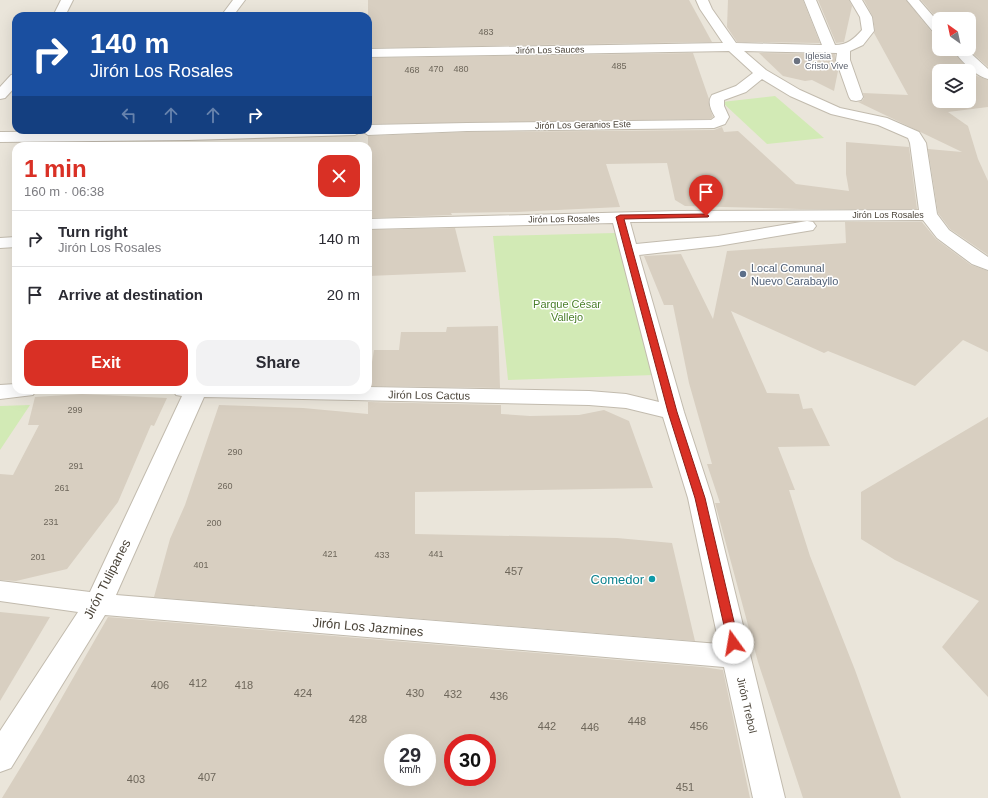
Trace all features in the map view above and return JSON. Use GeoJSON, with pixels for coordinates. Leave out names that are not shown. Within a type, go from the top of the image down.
{"type":"FeatureCollection","features":[{"type":"Feature","properties":{"kind":"street"},"geometry":{"type":"LineString","coordinates":[[60,12],[67,0],[75,0]]}},
{"type":"Feature","properties":{"kind":"street"},"geometry":{"type":"LineString","coordinates":[[230,12],[239,0]]}},
{"type":"Feature","properties":{"kind":"street"},"geometry":{"type":"LineString","coordinates":[[702,0],[706,9],[732,47],[761,73],[795,93],[836,111],[882,121],[901,128],[914,135],[918,143],[928,215],[942,234],[979,260],[988,264]]}},
{"type":"Feature","properties":{"kind":"street"},"geometry":{"type":"LineString","coordinates":[[810,0],[830,49]]}},
{"type":"Feature","properties":{"kind":"street"},"geometry":{"type":"LineString","coordinates":[[856,0],[866,17],[868,31],[858,42],[844,49],[843,60],[856,97]]}},
{"type":"Feature","properties":{"kind":"street"},"geometry":{"type":"LineString","coordinates":[[913,0],[932,23]]}},
{"type":"Feature","properties":{"kind":"street"},"geometry":{"type":"LineString","coordinates":[[717,25],[719,8]]}},
{"type":"Feature","properties":{"kind":"street","name":"Jirón Los Sauces"},"geometry":{"type":"LineString","coordinates":[[372,53],[732,47],[844,49]]}},
{"type":"Feature","properties":{"kind":"street"},"geometry":{"type":"LineString","coordinates":[[966,56],[978,68],[988,75]]}},
{"type":"Feature","properties":{"kind":"street","name":"Jirón Los Geranios Este"},"geometry":{"type":"LineString","coordinates":[[372,130],[714,124],[720,121],[722,117],[717,106],[717,98],[741,89],[761,73]]}},
{"type":"Feature","properties":{"kind":"street"},"geometry":{"type":"LineString","coordinates":[[0,95],[12,82]]}},
{"type":"Feature","properties":{"kind":"street"},"geometry":{"type":"LineString","coordinates":[[0,137],[189,137],[260,134]]}},
{"type":"Feature","properties":{"kind":"street"},"geometry":{"type":"LineString","coordinates":[[628,250],[660,248],[768,233],[826,222],[852,215]]}},
{"type":"Feature","properties":{"kind":"street","name":"Jirón Los Rosales"},"geometry":{"type":"LineString","coordinates":[[372,224],[620,217],[928,215]]}},
{"type":"Feature","properties":{"kind":"street","name":"Jirón Trebol"},"geometry":{"type":"LineString","coordinates":[[620,217],[673,412],[700,498],[769,798]]}},
{"type":"Feature","properties":{"kind":"street"},"geometry":{"type":"LineString","coordinates":[[0,243],[12,242]]}},
{"type":"Feature","properties":{"kind":"street"},"geometry":{"type":"LineString","coordinates":[[0,392],[12,391]]}},
{"type":"Feature","properties":{"kind":"street","name":"Jirón Tulipanes"},"geometry":{"type":"LineString","coordinates":[[0,758],[98,604],[190,394]]}},
{"type":"Feature","properties":{"kind":"street","name":"Jirón Los Cactus"},"geometry":{"type":"LineString","coordinates":[[372,394],[589,398],[626,401],[673,412]]}},
{"type":"Feature","properties":{"kind":"street","name":"Jirón Los Jazmines"},"geometry":{"type":"LineString","coordinates":[[0,591],[98,604],[737,657]]}},
{"type":"Feature","properties":{"kind":"shaded area"},"geometry":{"type":"Polygon","coordinates":[[[0,0],[988,0],[988,798],[0,798],[0,0]]]}},
{"type":"Feature","properties":{"kind":"green space"},"geometry":{"type":"Polygon","coordinates":[[[775,96],[824,138],[767,144],[722,102],[775,96]]]}},
{"type":"Feature","properties":{"kind":"green space","name":"Parque César Vallejo"},"geometry":{"type":"Polygon","coordinates":[[[615,233],[654,375],[508,380],[493,236],[615,233]]]}},
{"type":"Feature","properties":{"kind":"green space"},"geometry":{"type":"Polygon","coordinates":[[[30,405],[0,450],[0,406],[30,405]]]}},
{"type":"Feature","properties":{"kind":"building"},"geometry":{"type":"Polygon","coordinates":[[[368,0],[689,0],[712,42],[372,48],[372,12],[368,12],[368,0]]]}},
{"type":"Feature","properties":{"kind":"building"},"geometry":{"type":"Polygon","coordinates":[[[728,0],[803,0],[820,43],[737,42],[727,27],[728,0]]]}},
{"type":"Feature","properties":{"kind":"building"},"geometry":{"type":"Polygon","coordinates":[[[818,0],[849,0],[852,6],[844,42],[836,43],[818,0]]]}},
{"type":"Feature","properties":{"kind":"building"},"geometry":{"type":"Polygon","coordinates":[[[864,0],[906,0],[932,32],[932,56],[958,56],[964,64],[932,64],[932,108],[976,108],[976,75],[988,80],[988,107],[948,112],[968,126],[978,159],[988,181],[988,255],[950,229],[938,213],[928,149],[962,152],[858,102],[862,101],[864,98],[863,93],[908,95],[874,33],[873,17],[864,0]]]}},
{"type":"Feature","properties":{"kind":"building"},"geometry":{"type":"Polygon","coordinates":[[[921,0],[988,0],[988,67],[976,56],[976,12],[932,13],[921,0]]]}},
{"type":"Feature","properties":{"kind":"building"},"geometry":{"type":"Polygon","coordinates":[[[693,53],[709,99],[709,106],[713,117],[710,119],[372,124],[372,58],[693,53]]]}},
{"type":"Feature","properties":{"kind":"building","name":"Iglesia Cristo Vive"},"geometry":{"type":"Polygon","coordinates":[[[759,53],[835,54],[838,71],[834,91],[812,80],[805,81],[783,76],[759,53]]]}},
{"type":"Feature","properties":{"kind":"building"},"geometry":{"type":"Polygon","coordinates":[[[722,127],[724,132],[738,131],[796,184],[849,191],[846,174],[846,142],[909,147],[917,209],[800,209],[685,206],[675,200],[667,163],[606,164],[620,207],[516,212],[451,213],[452,215],[372,218],[372,142],[368,142],[368,136],[467,132],[714,130],[722,127]]]}},
{"type":"Feature","properties":{"kind":"building"},"geometry":{"type":"Polygon","coordinates":[[[845,222],[922,222],[936,239],[971,265],[988,271],[988,352],[963,340],[915,386],[828,351],[824,353],[731,311],[767,393],[799,394],[803,409],[812,408],[830,446],[778,447],[795,490],[789,490],[810,556],[855,670],[901,798],[803,798],[758,662],[715,503],[720,503],[707,464],[712,464],[689,383],[673,305],[664,305],[644,256],[681,254],[713,319],[727,251],[846,243],[845,222]]]}},
{"type":"Feature","properties":{"kind":"building"},"geometry":{"type":"Polygon","coordinates":[[[455,228],[466,272],[372,276],[372,230],[455,228]]]}},
{"type":"Feature","properties":{"kind":"building"},"geometry":{"type":"Polygon","coordinates":[[[498,326],[500,388],[372,386],[372,362],[374,350],[399,350],[401,332],[446,332],[447,327],[498,326]]]}},
{"type":"Feature","properties":{"kind":"building"},"geometry":{"type":"Polygon","coordinates":[[[82,394],[167,398],[154,426],[151,425],[118,502],[67,569],[16,581],[0,580],[0,474],[13,475],[39,425],[28,425],[35,397],[82,394]]]}},
{"type":"Feature","properties":{"kind":"building"},"geometry":{"type":"Polygon","coordinates":[[[368,402],[501,405],[501,414],[530,416],[579,415],[604,410],[629,421],[653,488],[415,492],[415,534],[617,538],[672,543],[695,641],[154,597],[170,539],[185,505],[219,405],[303,408],[368,414],[368,402]]]}},
{"type":"Feature","properties":{"kind":"building"},"geometry":{"type":"Polygon","coordinates":[[[988,417],[988,697],[942,647],[979,601],[895,560],[861,539],[861,492],[988,417]]]}},
{"type":"Feature","properties":{"kind":"building"},"geometry":{"type":"Polygon","coordinates":[[[0,612],[50,617],[0,701],[0,612]]]}},
{"type":"Feature","properties":{"kind":"building"},"geometry":{"type":"Polygon","coordinates":[[[108,617],[703,667],[723,670],[750,798],[2,798],[41,734],[108,617]]]}},
{"type":"Feature","properties":{"kind":"place","name":"Iglesia Cristo Vive"},"geometry":{"type":"Point","coordinates":[797,61]}},
{"type":"Feature","properties":{"kind":"place","name":"Local Comunal Nuevo Carabayllo"},"geometry":{"type":"Point","coordinates":[743,274]}},
{"type":"Feature","properties":{"kind":"place","name":"Comedor"},"geometry":{"type":"Point","coordinates":[652,579]}},
{"type":"Feature","properties":{"kind":"route"},"geometry":{"type":"LineString","coordinates":[[706,216],[620,217],[673,412],[700,498],[733,643]]}}]}
